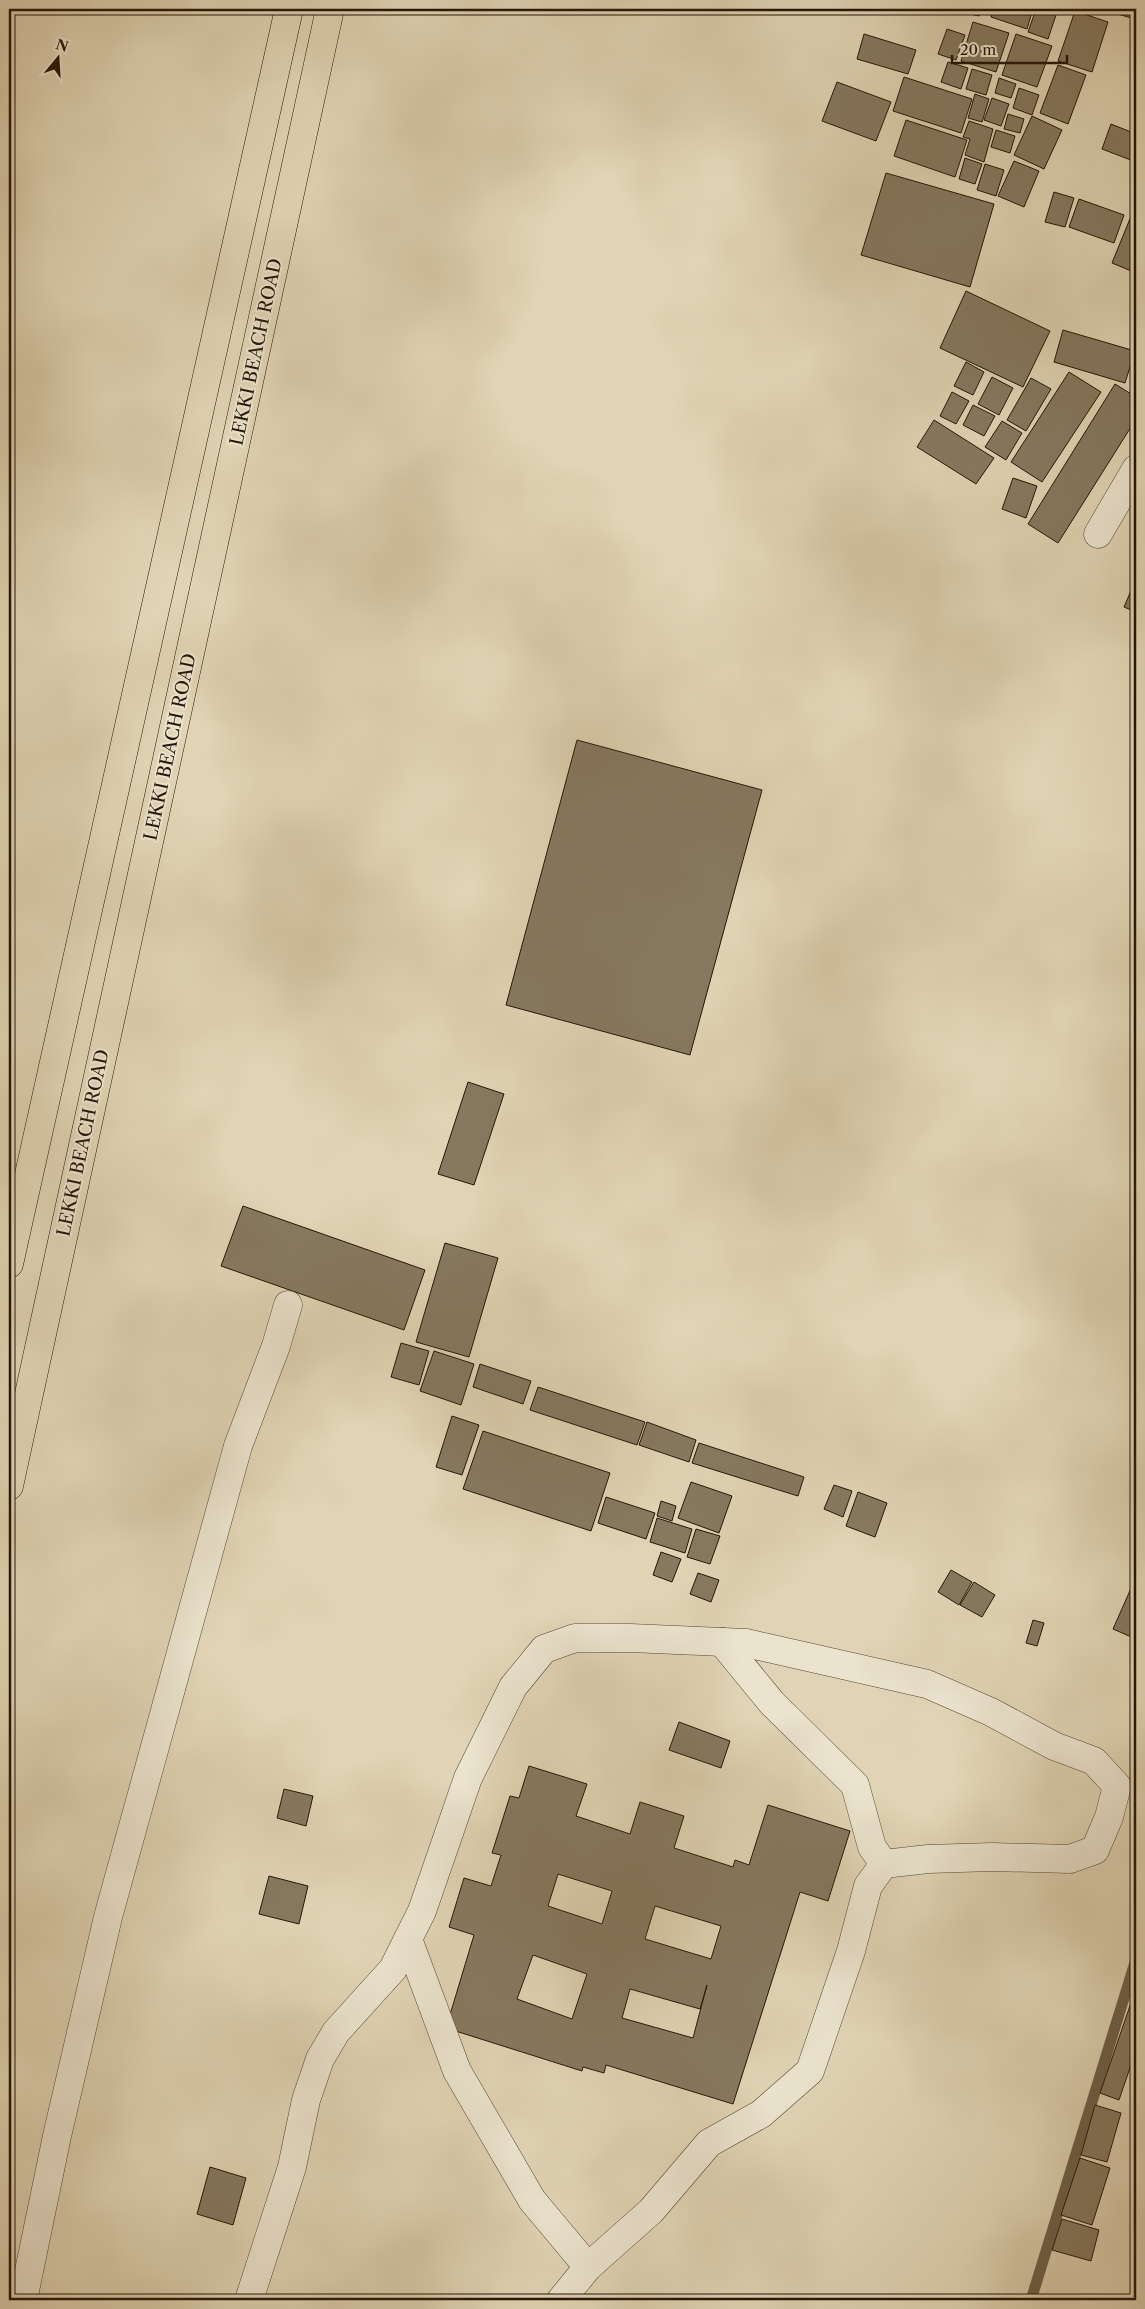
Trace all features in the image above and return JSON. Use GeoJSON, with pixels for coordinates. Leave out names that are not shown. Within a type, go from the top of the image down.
{"type":"FeatureCollection","features":[{"type":"Feature","properties":{"kind":"main road"},"geometry":{"type":"LineString","coordinates":[[9,1264],[289,9]]}},
{"type":"Feature","properties":{"kind":"main road","name":"LEKKI BEACH ROAD"},"geometry":{"type":"LineString","coordinates":[[9,1486],[330,9]]}},
{"type":"Feature","properties":{"kind":"street"},"geometry":{"type":"LineString","coordinates":[[1098,534],[1136,469]]}},
{"type":"Feature","properties":{"kind":"street"},"geometry":{"type":"LineString","coordinates":[[23,2300],[57,2136],[108,1917],[238,1446],[276,1346],[288,1305]]}},
{"type":"Feature","properties":{"kind":"street"},"geometry":{"type":"LineString","coordinates":[[249,2300],[292,2167],[306,2100],[320,2059],[336,2032],[393,1969],[422,1911],[468,1778],[512,1688],[544,1650],[575,1638],[746,1643],[927,1684],[991,1712],[1054,1746],[1094,1762],[1117,1786],[1110,1817],[1095,1850],[1070,1859],[992,1857],[928,1859],[884,1864],[868,1886],[851,1951],[810,2071],[761,2114],[709,2143],[651,2211],[588,2267],[561,2300]]}},
{"type":"Feature","properties":{"kind":"street"},"geometry":{"type":"LineString","coordinates":[[722,1642],[772,1703],[855,1785],[872,1847],[884,1864]]}},
{"type":"Feature","properties":{"kind":"street"},"geometry":{"type":"LineString","coordinates":[[408,1939],[457,2071],[532,2200],[588,2267]]}},
{"type":"Feature","properties":{"kind":"building"},"geometry":{"type":"Polygon","coordinates":[[[948,9],[981,9],[979,16],[948,9]]]}},
{"type":"Feature","properties":{"kind":"building"},"geometry":{"type":"Polygon","coordinates":[[[993,9],[1033,9],[1027,29],[991,17],[993,9]]]}},
{"type":"Feature","properties":{"kind":"building"},"geometry":{"type":"Polygon","coordinates":[[[1036,9],[1058,9],[1048,39],[1028,32],[1036,9]]]}},
{"type":"Feature","properties":{"kind":"building"},"geometry":{"type":"Polygon","coordinates":[[[1109,9],[1134,9],[1131,18],[1108,11],[1109,9]]]}},
{"type":"Feature","properties":{"kind":"building"},"geometry":{"type":"Polygon","coordinates":[[[1075,11],[1108,22],[1092,72],[1058,61],[1075,11]]]}},
{"type":"Feature","properties":{"kind":"building"},"geometry":{"type":"Polygon","coordinates":[[[973,22],[1009,33],[996,72],[961,61],[973,22]]]}},
{"type":"Feature","properties":{"kind":"building"},"geometry":{"type":"Polygon","coordinates":[[[947,29],[965,35],[956,60],[938,54],[947,29]]]}},
{"type":"Feature","properties":{"kind":"building"},"geometry":{"type":"Polygon","coordinates":[[[864,34],[916,50],[908,74],[857,59],[864,34]]]}},
{"type":"Feature","properties":{"kind":"building"},"geometry":{"type":"Polygon","coordinates":[[[1016,34],[1052,46],[1037,87],[1002,75],[1016,34]]]}},
{"type":"Feature","properties":{"kind":"building"},"geometry":{"type":"Polygon","coordinates":[[[948,62],[968,68],[961,89],[941,82],[948,62]]]}},
{"type":"Feature","properties":{"kind":"building"},"geometry":{"type":"Polygon","coordinates":[[[1058,65],[1086,75],[1068,124],[1040,113],[1058,65]]]}},
{"type":"Feature","properties":{"kind":"building"},"geometry":{"type":"Polygon","coordinates":[[[972,69],[992,75],[986,95],[966,89],[972,69]]]}},
{"type":"Feature","properties":{"kind":"building"},"geometry":{"type":"Polygon","coordinates":[[[904,77],[972,99],[961,133],[893,111],[904,77]]]}},
{"type":"Feature","properties":{"kind":"building"},"geometry":{"type":"Polygon","coordinates":[[[999,78],[1016,84],[1011,98],[995,93],[999,78]]]}},
{"type":"Feature","properties":{"kind":"building"},"geometry":{"type":"Polygon","coordinates":[[[837,82],[891,102],[876,141],[822,121],[837,82]]]}},
{"type":"Feature","properties":{"kind":"building"},"geometry":{"type":"Polygon","coordinates":[[[1019,88],[1039,95],[1032,115],[1013,108],[1019,88]]]}},
{"type":"Feature","properties":{"kind":"building"},"geometry":{"type":"Polygon","coordinates":[[[975,94],[989,99],[982,122],[968,118],[975,94]]]}},
{"type":"Feature","properties":{"kind":"building"},"geometry":{"type":"Polygon","coordinates":[[[992,98],[1009,104],[1001,126],[984,120],[992,98]]]}},
{"type":"Feature","properties":{"kind":"building"},"geometry":{"type":"Polygon","coordinates":[[[1008,114],[1024,119],[1020,133],[1004,129],[1008,114]]]}},
{"type":"Feature","properties":{"kind":"building"},"geometry":{"type":"Polygon","coordinates":[[[1032,116],[1062,130],[1044,169],[1014,155],[1032,116]]]}},
{"type":"Feature","properties":{"kind":"building"},"geometry":{"type":"Polygon","coordinates":[[[906,120],[967,140],[955,177],[894,156],[906,120]]]}},
{"type":"Feature","properties":{"kind":"building"},"geometry":{"type":"Polygon","coordinates":[[[969,121],[993,129],[984,162],[965,155],[970,139],[963,137],[969,121]]]}},
{"type":"Feature","properties":{"kind":"building"},"geometry":{"type":"Polygon","coordinates":[[[1111,124],[1136,134],[1136,162],[1102,149],[1111,124]]]}},
{"type":"Feature","properties":{"kind":"building"},"geometry":{"type":"Polygon","coordinates":[[[996,130],[1015,136],[1010,153],[991,147],[996,130]]]}},
{"type":"Feature","properties":{"kind":"building"},"geometry":{"type":"Polygon","coordinates":[[[965,158],[982,164],[975,184],[959,179],[965,158]]]}},
{"type":"Feature","properties":{"kind":"building"},"geometry":{"type":"Polygon","coordinates":[[[1014,161],[1039,171],[1024,207],[998,196],[1014,161]]]}},
{"type":"Feature","properties":{"kind":"building"},"geometry":{"type":"Polygon","coordinates":[[[985,164],[1004,170],[996,196],[977,190],[985,164]]]}},
{"type":"Feature","properties":{"kind":"building"},"geometry":{"type":"Polygon","coordinates":[[[886,173],[994,204],[970,287],[861,255],[886,173]]]}},
{"type":"Feature","properties":{"kind":"building"},"geometry":{"type":"Polygon","coordinates":[[[1054,192],[1074,198],[1065,227],[1045,222],[1054,192]]]}},
{"type":"Feature","properties":{"kind":"building"},"geometry":{"type":"Polygon","coordinates":[[[1079,199],[1124,215],[1114,243],[1069,227],[1079,199]]]}},
{"type":"Feature","properties":{"kind":"building"},"geometry":{"type":"Polygon","coordinates":[[[1136,204],[1136,273],[1112,263],[1136,204]]]}},
{"type":"Feature","properties":{"kind":"building"},"geometry":{"type":"Polygon","coordinates":[[[966,291],[1050,331],[1023,387],[940,348],[966,291]]]}},
{"type":"Feature","properties":{"kind":"building"},"geometry":{"type":"Polygon","coordinates":[[[1063,330],[1135,351],[1125,383],[1054,362],[1063,330]]]}},
{"type":"Feature","properties":{"kind":"building"},"geometry":{"type":"Polygon","coordinates":[[[966,362],[984,372],[973,395],[954,386],[966,362]]]}},
{"type":"Feature","properties":{"kind":"building"},"geometry":{"type":"Polygon","coordinates":[[[1069,372],[1101,392],[1042,482],[1011,462],[1069,372]]]}},
{"type":"Feature","properties":{"kind":"building"},"geometry":{"type":"Polygon","coordinates":[[[992,377],[1013,388],[999,415],[978,404],[992,377]]]}},
{"type":"Feature","properties":{"kind":"building"},"geometry":{"type":"Polygon","coordinates":[[[1031,378],[1051,389],[1026,431],[1007,420],[1031,378]]]}},
{"type":"Feature","properties":{"kind":"building"},"geometry":{"type":"Polygon","coordinates":[[[1115,384],[1136,397],[1136,419],[1058,543],[1028,524],[1115,384]]]}},
{"type":"Feature","properties":{"kind":"building"},"geometry":{"type":"Polygon","coordinates":[[[952,392],[969,401],[956,424],[940,416],[952,392]]]}},
{"type":"Feature","properties":{"kind":"building"},"geometry":{"type":"Polygon","coordinates":[[[973,405],[995,416],[984,436],[963,425],[973,405]]]}},
{"type":"Feature","properties":{"kind":"building"},"geometry":{"type":"Polygon","coordinates":[[[934,420],[994,458],[976,484],[917,447],[934,420]]]}},
{"type":"Feature","properties":{"kind":"building"},"geometry":{"type":"Polygon","coordinates":[[[1002,421],[1022,433],[1006,460],[985,447],[1002,421]]]}},
{"type":"Feature","properties":{"kind":"building"},"geometry":{"type":"Polygon","coordinates":[[[1013,478],[1037,486],[1026,518],[1002,509],[1013,478]]]}},
{"type":"Feature","properties":{"kind":"building"},"geometry":{"type":"Polygon","coordinates":[[[1133,586],[1136,587],[1136,612],[1124,607],[1133,586]]]}},
{"type":"Feature","properties":{"kind":"building"},"geometry":{"type":"Polygon","coordinates":[[[577,740],[762,790],[690,1055],[506,1005],[577,740]]]}},
{"type":"Feature","properties":{"kind":"building"},"geometry":{"type":"Polygon","coordinates":[[[468,1082],[504,1094],[474,1185],[438,1174],[468,1082]]]}},
{"type":"Feature","properties":{"kind":"building"},"geometry":{"type":"Polygon","coordinates":[[[243,1206],[425,1270],[404,1330],[221,1266],[243,1206]]]}},
{"type":"Feature","properties":{"kind":"building"},"geometry":{"type":"Polygon","coordinates":[[[445,1243],[498,1258],[469,1357],[416,1342],[445,1243]]]}},
{"type":"Feature","properties":{"kind":"building"},"geometry":{"type":"Polygon","coordinates":[[[401,1343],[429,1351],[419,1385],[391,1377],[401,1343]]]}},
{"type":"Feature","properties":{"kind":"building"},"geometry":{"type":"Polygon","coordinates":[[[434,1351],[474,1364],[461,1405],[420,1391],[434,1351]]]}},
{"type":"Feature","properties":{"kind":"building"},"geometry":{"type":"Polygon","coordinates":[[[480,1364],[531,1381],[523,1404],[473,1387],[480,1364]]]}},
{"type":"Feature","properties":{"kind":"building"},"geometry":{"type":"Polygon","coordinates":[[[538,1387],[645,1422],[637,1445],[530,1410],[538,1387]]]}},
{"type":"Feature","properties":{"kind":"building"},"geometry":{"type":"Polygon","coordinates":[[[452,1416],[479,1425],[462,1475],[436,1467],[452,1416]]]}},
{"type":"Feature","properties":{"kind":"building"},"geometry":{"type":"Polygon","coordinates":[[[647,1422],[696,1440],[689,1462],[639,1445],[647,1422]]]}},
{"type":"Feature","properties":{"kind":"building"},"geometry":{"type":"Polygon","coordinates":[[[483,1431],[610,1473],[591,1531],[463,1489],[483,1431]]]}},
{"type":"Feature","properties":{"kind":"building"},"geometry":{"type":"Polygon","coordinates":[[[699,1443],[804,1477],[798,1496],[692,1463],[699,1443]]]}},
{"type":"Feature","properties":{"kind":"building"},"geometry":{"type":"Polygon","coordinates":[[[691,1482],[732,1496],[719,1533],[678,1518],[691,1482]]]}},
{"type":"Feature","properties":{"kind":"building"},"geometry":{"type":"Polygon","coordinates":[[[834,1485],[852,1491],[843,1517],[824,1509],[834,1485]]]}},
{"type":"Feature","properties":{"kind":"building"},"geometry":{"type":"Polygon","coordinates":[[[858,1492],[887,1503],[875,1537],[846,1526],[858,1492]]]}},
{"type":"Feature","properties":{"kind":"building"},"geometry":{"type":"Polygon","coordinates":[[[606,1497],[655,1513],[646,1539],[598,1523],[606,1497]]]}},
{"type":"Feature","properties":{"kind":"building"},"geometry":{"type":"Polygon","coordinates":[[[661,1501],[676,1506],[672,1521],[657,1516],[661,1501]]]}},
{"type":"Feature","properties":{"kind":"building"},"geometry":{"type":"Polygon","coordinates":[[[657,1518],[692,1529],[685,1553],[650,1542],[657,1518]]]}},
{"type":"Feature","properties":{"kind":"building"},"geometry":{"type":"Polygon","coordinates":[[[696,1529],[720,1536],[710,1564],[687,1557],[696,1529]]]}},
{"type":"Feature","properties":{"kind":"building"},"geometry":{"type":"Polygon","coordinates":[[[661,1552],[681,1559],[672,1582],[653,1575],[661,1552]]]}},
{"type":"Feature","properties":{"kind":"building"},"geometry":{"type":"Polygon","coordinates":[[[951,1570],[972,1582],[959,1605],[938,1592],[951,1570]]]}},
{"type":"Feature","properties":{"kind":"building"},"geometry":{"type":"Polygon","coordinates":[[[698,1573],[719,1580],[711,1602],[690,1594],[698,1573]]]}},
{"type":"Feature","properties":{"kind":"building"},"geometry":{"type":"Polygon","coordinates":[[[1136,1577],[1136,1639],[1113,1629],[1136,1577]]]}},
{"type":"Feature","properties":{"kind":"building"},"geometry":{"type":"Polygon","coordinates":[[[974,1582],[995,1595],[982,1617],[960,1605],[974,1582]]]}},
{"type":"Feature","properties":{"kind":"building"},"geometry":{"type":"Polygon","coordinates":[[[1033,1620],[1044,1623],[1037,1646],[1026,1643],[1033,1620]]]}},
{"type":"Feature","properties":{"kind":"building"},"geometry":{"type":"Polygon","coordinates":[[[679,1722],[730,1741],[721,1768],[669,1750],[679,1722]]]}},
{"type":"Feature","properties":{"kind":"building"},"geometry":{"type":"Polygon","coordinates":[[[529,1766],[587,1784],[576,1816],[630,1834],[640,1802],[684,1816],[674,1848],[733,1867],[735,1860],[749,1865],[768,1805],[850,1831],[828,1901],[800,1892],[733,2104],[606,2065],[604,2073],[583,2067],[582,2071],[446,2028],[474,1935],[449,1927],[464,1878],[491,1886],[501,1855],[492,1853],[510,1796],[519,1798],[529,1766]],[[558,1874],[548,1906],[602,1924],[612,1891],[558,1874]],[[655,1906],[645,1939],[711,1959],[721,1926],[655,1906]],[[533,1955],[517,1999],[572,2019],[587,1974],[533,1955]],[[707,1985],[700,2009],[630,1989],[622,2018],[693,2038],[707,1985]]]}},
{"type":"Feature","properties":{"kind":"building"},"geometry":{"type":"Polygon","coordinates":[[[284,1789],[313,1796],[306,1826],[277,1818],[284,1789]]]}},
{"type":"Feature","properties":{"kind":"building"},"geometry":{"type":"Polygon","coordinates":[[[269,1876],[308,1886],[299,1924],[259,1914],[269,1876]]]}},
{"type":"Feature","properties":{"kind":"building"},"geometry":{"type":"Polygon","coordinates":[[[1133,1997],[1136,1998],[1136,2050],[1119,2100],[1100,2093],[1133,1997]]]}},
{"type":"Feature","properties":{"kind":"building"},"geometry":{"type":"Polygon","coordinates":[[[1095,2105],[1121,2113],[1107,2162],[1081,2155],[1095,2105]]]}},
{"type":"Feature","properties":{"kind":"building"},"geometry":{"type":"Polygon","coordinates":[[[1080,2158],[1110,2168],[1092,2225],[1061,2215],[1080,2158]]]}},
{"type":"Feature","properties":{"kind":"building"},"geometry":{"type":"Polygon","coordinates":[[[210,2167],[246,2178],[233,2225],[197,2214],[210,2167]]]}},
{"type":"Feature","properties":{"kind":"building"},"geometry":{"type":"Polygon","coordinates":[[[1062,2219],[1099,2230],[1091,2261],[1052,2250],[1062,2219]]]}},
{"type":"Feature","properties":{"kind":"waterway"},"geometry":{"type":"LineString","coordinates":[[1031,2300],[1136,1959]]}}]}
